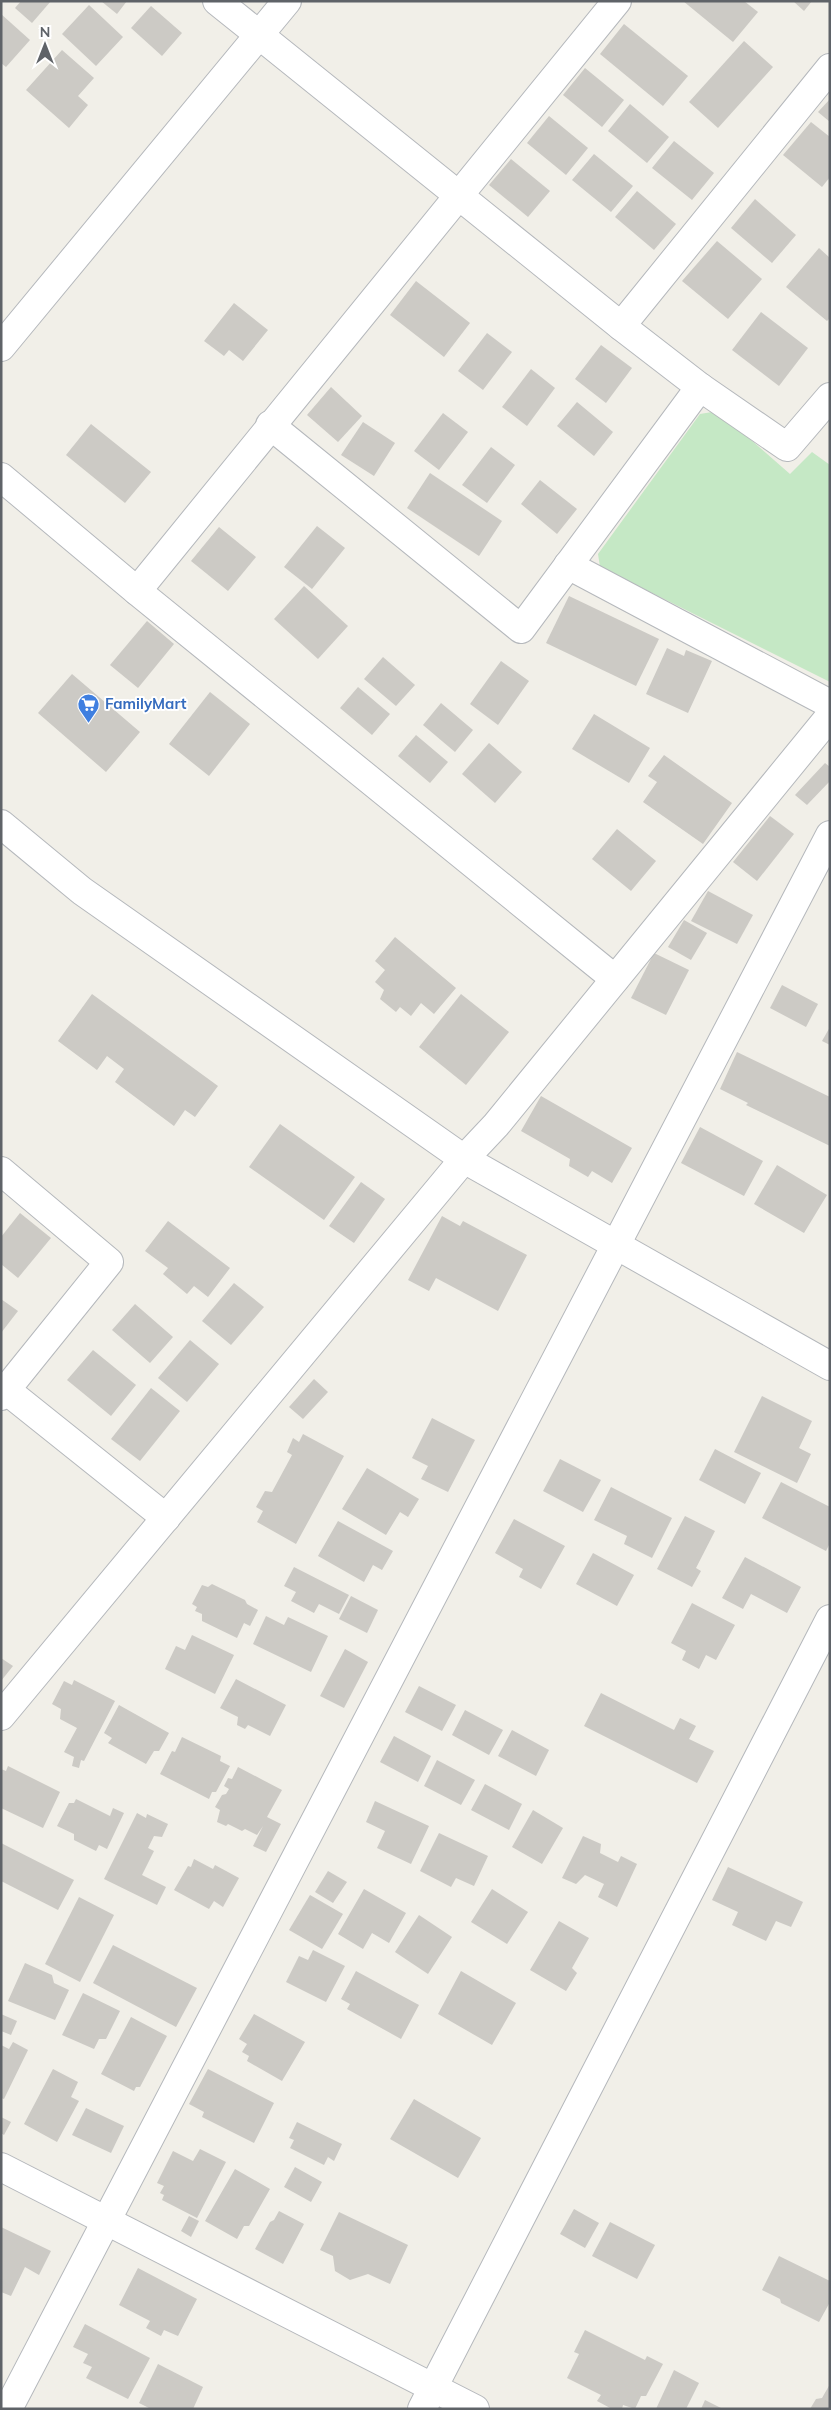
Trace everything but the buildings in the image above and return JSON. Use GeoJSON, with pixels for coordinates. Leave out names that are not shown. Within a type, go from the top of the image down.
{"type":"FeatureCollection","features":[{"type":"Feature","properties":{"kind":"street"},"geometry":{"type":"LineString","coordinates":[[217,1],[700,388],[787,447],[830,397]]}},
{"type":"Feature","properties":{"kind":"street"},"geometry":{"type":"LineString","coordinates":[[1,347],[288,1]]}},
{"type":"Feature","properties":{"kind":"street"},"geometry":{"type":"LineString","coordinates":[[137,591],[270,425],[617,1]]}},
{"type":"Feature","properties":{"kind":"street"},"geometry":{"type":"LineString","coordinates":[[621,326],[830,68]]}},
{"type":"Feature","properties":{"kind":"street"},"geometry":{"type":"LineString","coordinates":[[270,425],[520,629],[700,388]]}},
{"type":"Feature","properties":{"kind":"street"},"geometry":{"type":"LineString","coordinates":[[1,477],[137,591],[615,980]]}},
{"type":"Feature","properties":{"kind":"street"},"geometry":{"type":"LineString","coordinates":[[568,565],[830,704]]}},
{"type":"Feature","properties":{"kind":"street"},"geometry":{"type":"LineString","coordinates":[[1,1716],[464,1159],[496,1125],[830,716]]}},
{"type":"Feature","properties":{"kind":"street"},"geometry":{"type":"LineString","coordinates":[[1,824],[82,891],[464,1159],[830,1366]]}},
{"type":"Feature","properties":{"kind":"street"},"geometry":{"type":"LineString","coordinates":[[8,2409],[830,835]]}},
{"type":"Feature","properties":{"kind":"street"},"geometry":{"type":"LineString","coordinates":[[1,1171],[109,1262],[4,1393],[166,1518]]}},
{"type":"Feature","properties":{"kind":"street"},"geometry":{"type":"LineString","coordinates":[[428,2398],[830,1619]]}},
{"type":"Feature","properties":{"kind":"street"},"geometry":{"type":"LineString","coordinates":[[1,2167],[107,2220],[428,2398],[475,2409]]}},
{"type":"Feature","properties":{"kind":"green space"},"geometry":{"type":"Polygon","coordinates":[[[718,411],[790,474],[812,452],[830,465],[830,682],[600,567],[598,554],[700,414],[718,411]]]}},
{"type":"Feature","properties":{"kind":"place","name":"FamilyMart"},"geometry":{"type":"Point","coordinates":[89,723]}}]}
